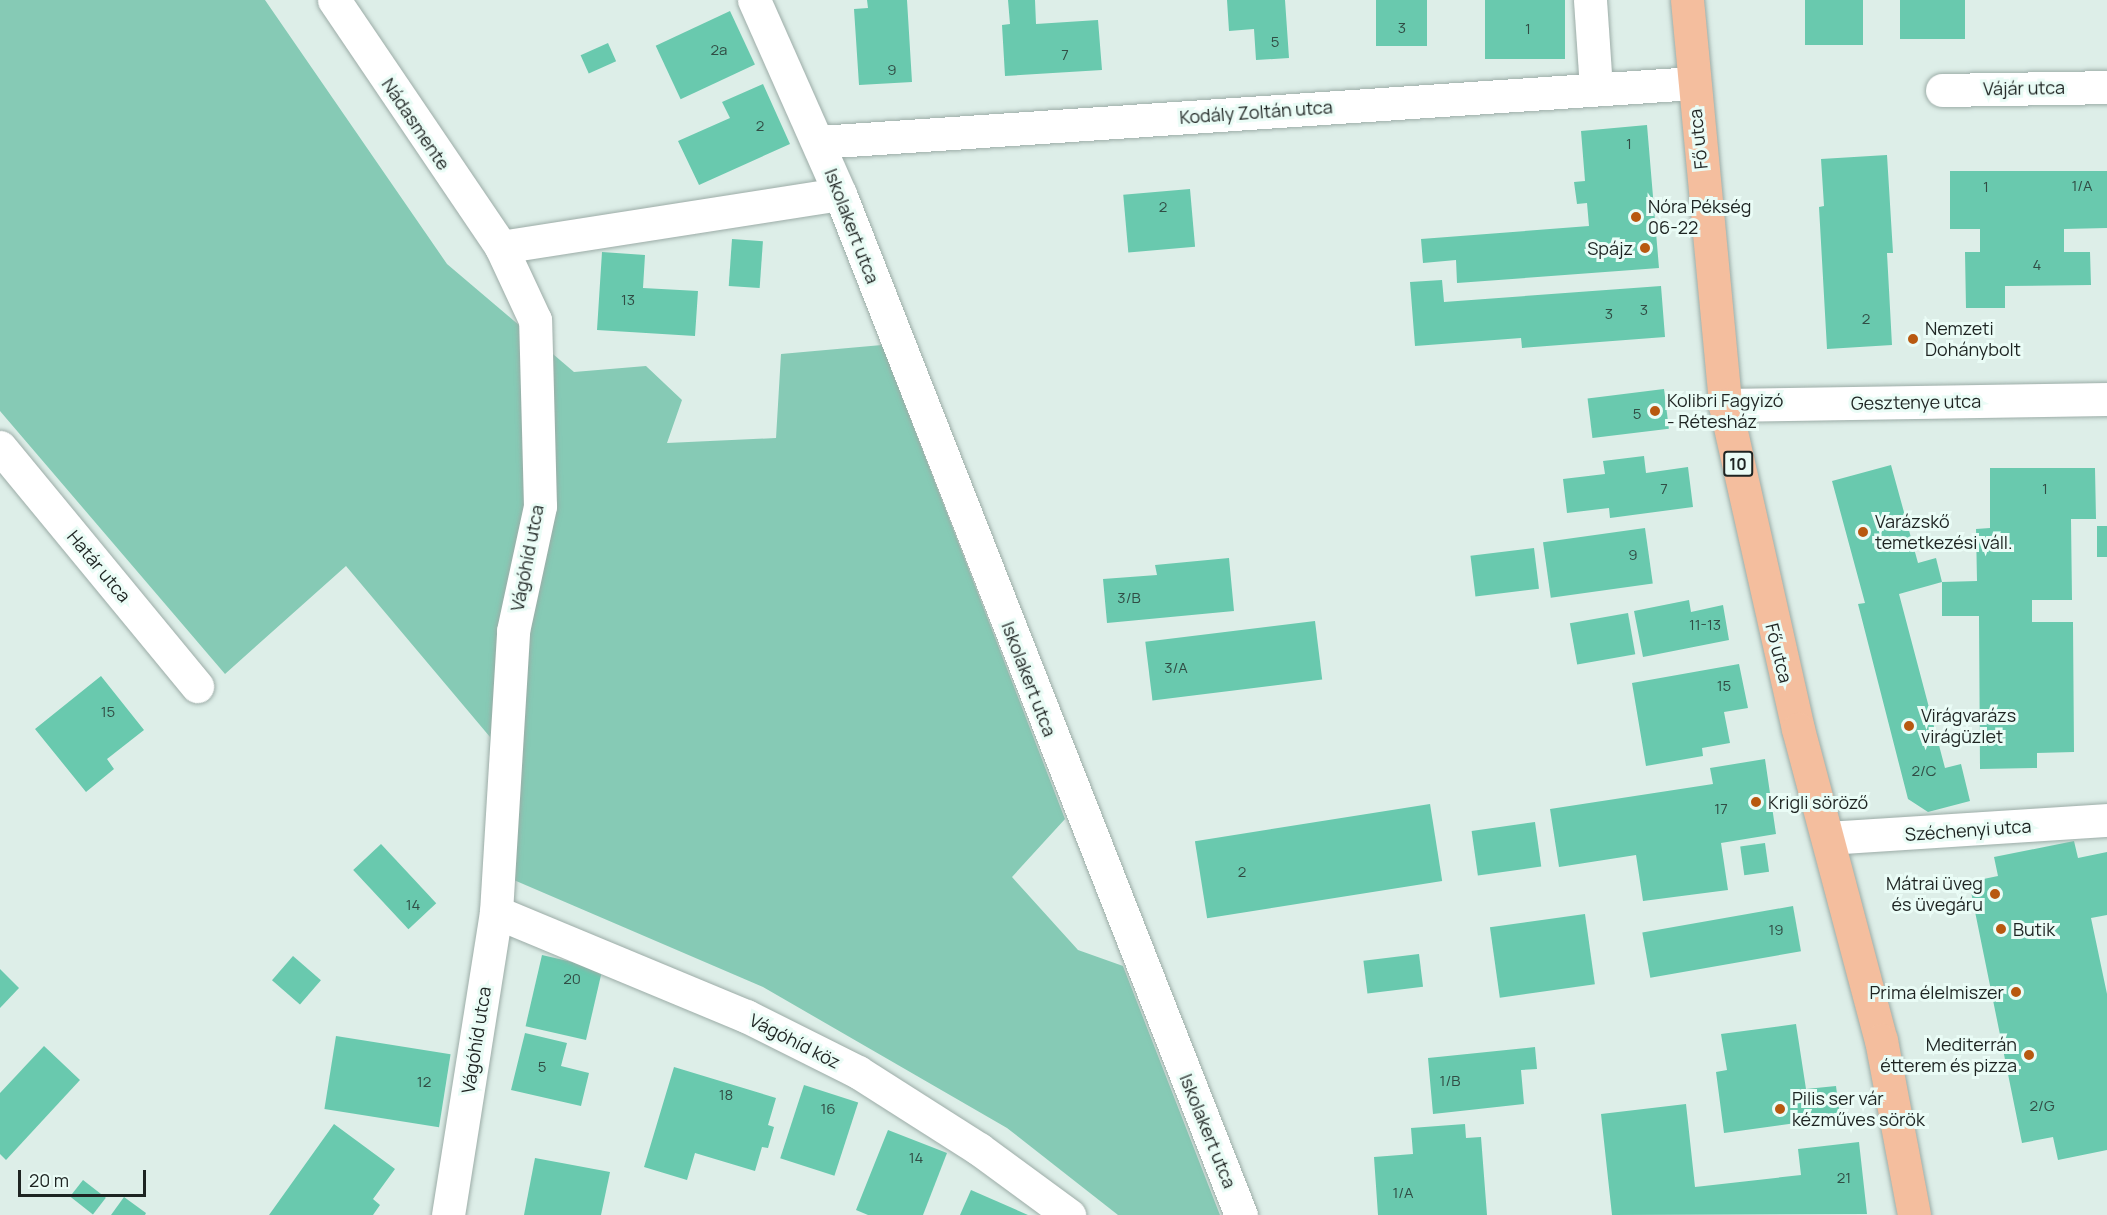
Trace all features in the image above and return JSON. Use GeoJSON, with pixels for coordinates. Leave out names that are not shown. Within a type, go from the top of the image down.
{"type":"FeatureCollection","features":[{"type":"Feature","properties":{"kind":"main road","name":"10"},"geometry":{"type":"LineString","coordinates":[[1687,0],[1693,83]]}},
{"type":"Feature","properties":{"kind":"main road","name":"Fő utca"},"geometry":{"type":"LineString","coordinates":[[1693,83],[1725,405],[1771,618],[1881,1040],[1914,1215]]}},
{"type":"Feature","properties":{"kind":"street","name":"Nádasmente"},"geometry":{"type":"LineString","coordinates":[[334,0],[501,247]]}},
{"type":"Feature","properties":{"kind":"street","name":"Iskolakert utca"},"geometry":{"type":"LineString","coordinates":[[754,0],[819,142],[840,194],[1242,1215]]}},
{"type":"Feature","properties":{"kind":"street"},"geometry":{"type":"LineString","coordinates":[[1590,0],[1596,89]]}},
{"type":"Feature","properties":{"kind":"street","name":"Kodály Zoltán utca"},"geometry":{"type":"LineString","coordinates":[[819,142],[1693,83]]}},
{"type":"Feature","properties":{"kind":"street","name":"Vájár utca"},"geometry":{"type":"LineString","coordinates":[[1942,90],[2107,87]]}},
{"type":"Feature","properties":{"kind":"street"},"geometry":{"type":"LineString","coordinates":[[501,247],[840,194]]}},
{"type":"Feature","properties":{"kind":"street","name":"Vágóhíd utca"},"geometry":{"type":"LineString","coordinates":[[448,1215],[496,912],[513,631],[540,506],[535,320],[501,247]]}},
{"type":"Feature","properties":{"kind":"street","name":"Gesztenye utca"},"geometry":{"type":"LineString","coordinates":[[1725,405],[2107,399]]}},
{"type":"Feature","properties":{"kind":"street","name":"Határ utca"},"geometry":{"type":"LineString","coordinates":[[0,447],[197,686]]}},
{"type":"Feature","properties":{"kind":"street","name":"Széchenyi utca"},"geometry":{"type":"LineString","coordinates":[[1828,838],[2107,820]]}},
{"type":"Feature","properties":{"kind":"street","name":"Vágóhíd köz"},"geometry":{"type":"LineString","coordinates":[[496,912],[704,997],[858,1072],[979,1149],[1069,1215]]}},
{"type":"Feature","properties":{"kind":"green space"},"geometry":{"type":"Polygon","coordinates":[[[0,0],[265,0],[447,264],[574,372],[646,366],[682,400],[667,443],[776,438],[781,354],[882,345],[1065,819],[1012,877],[1078,950],[1123,966],[1220,1215],[1118,1215],[1007,1128],[763,987],[488,869],[490,737],[346,566],[225,674],[0,411],[0,0]]]}},
{"type":"Feature","properties":{"kind":"building"},"geometry":{"type":"Polygon","coordinates":[[[867,0],[907,0],[912,82],[859,85],[854,9],[868,8],[867,0]]]}},
{"type":"Feature","properties":{"kind":"building"},"geometry":{"type":"Polygon","coordinates":[[[1008,0],[1035,0],[1036,24],[1098,20],[1102,70],[1005,76],[1002,25],[1010,24],[1008,0]]]}},
{"type":"Feature","properties":{"kind":"building"},"geometry":{"type":"Polygon","coordinates":[[[1227,0],[1285,0],[1289,58],[1256,60],[1254,29],[1229,31],[1227,0]]]}},
{"type":"Feature","properties":{"kind":"building"},"geometry":{"type":"Polygon","coordinates":[[[1376,0],[1427,0],[1427,46],[1376,46],[1376,0]]]}},
{"type":"Feature","properties":{"kind":"building"},"geometry":{"type":"Polygon","coordinates":[[[1485,0],[1565,0],[1565,59],[1485,59],[1485,0]]]}},
{"type":"Feature","properties":{"kind":"building"},"geometry":{"type":"Polygon","coordinates":[[[1805,0],[1863,0],[1863,45],[1805,45],[1805,0]]]}},
{"type":"Feature","properties":{"kind":"building"},"geometry":{"type":"Polygon","coordinates":[[[1900,0],[1965,0],[1965,39],[1900,39],[1900,0]]]}},
{"type":"Feature","properties":{"kind":"building"},"geometry":{"type":"Polygon","coordinates":[[[730,11],[755,64],[681,99],[656,46],[730,11]]]}},
{"type":"Feature","properties":{"kind":"building"},"geometry":{"type":"Polygon","coordinates":[[[608,43],[616,61],[589,73],[581,55],[608,43]]]}},
{"type":"Feature","properties":{"kind":"building"},"geometry":{"type":"Polygon","coordinates":[[[763,84],[790,144],[699,185],[678,141],[730,118],[722,102],[763,84]]]}},
{"type":"Feature","properties":{"kind":"building"},"geometry":{"type":"Polygon","coordinates":[[[1647,125],[1659,268],[1457,283],[1456,260],[1423,263],[1421,239],[1589,226],[1587,203],[1577,204],[1574,182],[1585,181],[1581,131],[1647,125]]]}},
{"type":"Feature","properties":{"kind":"building"},"geometry":{"type":"Polygon","coordinates":[[[1887,155],[1893,253],[1887,253],[1892,345],[1827,349],[1819,207],[1824,206],[1821,159],[1887,155]]]}},
{"type":"Feature","properties":{"kind":"building"},"geometry":{"type":"Polygon","coordinates":[[[1950,171],[2107,171],[2107,228],[2064,229],[2064,252],[2090,252],[2091,285],[2005,286],[2005,308],[1966,308],[1965,252],[1980,252],[1980,229],[1950,229],[1950,171]]]}},
{"type":"Feature","properties":{"kind":"building"},"geometry":{"type":"Polygon","coordinates":[[[1190,189],[1195,247],[1128,253],[1123,195],[1190,189]]]}},
{"type":"Feature","properties":{"kind":"building"},"geometry":{"type":"Polygon","coordinates":[[[732,239],[763,241],[760,288],[729,286],[732,239]]]}},
{"type":"Feature","properties":{"kind":"building"},"geometry":{"type":"Polygon","coordinates":[[[602,252],[645,255],[643,288],[698,291],[695,336],[597,330],[602,252]]]}},
{"type":"Feature","properties":{"kind":"building"},"geometry":{"type":"Polygon","coordinates":[[[1442,280],[1444,302],[1661,286],[1665,337],[1522,348],[1521,338],[1415,346],[1410,282],[1442,280]]]}},
{"type":"Feature","properties":{"kind":"building"},"geometry":{"type":"Polygon","coordinates":[[[1664,389],[1669,429],[1592,438],[1588,398],[1664,389]]]}},
{"type":"Feature","properties":{"kind":"building"},"geometry":{"type":"Polygon","coordinates":[[[1644,456],[1646,473],[1688,467],[1693,507],[1610,518],[1609,508],[1567,513],[1563,479],[1605,474],[1603,461],[1644,456]]]}},
{"type":"Feature","properties":{"kind":"building"},"geometry":{"type":"Polygon","coordinates":[[[1891,465],[1918,563],[1936,558],[1942,582],[1899,594],[1945,768],[1961,764],[1970,801],[1928,812],[1908,799],[1858,604],[1865,603],[1832,481],[1891,465]]]}},
{"type":"Feature","properties":{"kind":"building"},"geometry":{"type":"Polygon","coordinates":[[[1990,468],[2095,468],[2096,519],[2071,519],[2072,600],[2032,600],[2032,622],[2073,622],[2074,752],[2037,753],[2037,768],[1980,769],[1979,616],[1942,616],[1942,582],[1977,581],[1976,529],[1990,528],[1990,468]]]}},
{"type":"Feature","properties":{"kind":"building"},"geometry":{"type":"Polygon","coordinates":[[[2097,526],[2107,526],[2107,557],[2097,557],[2097,526]]]}},
{"type":"Feature","properties":{"kind":"building"},"geometry":{"type":"Polygon","coordinates":[[[1645,528],[1653,583],[1551,598],[1543,542],[1645,528]]]}},
{"type":"Feature","properties":{"kind":"building"},"geometry":{"type":"Polygon","coordinates":[[[1534,548],[1539,589],[1475,596],[1470,556],[1534,548]]]}},
{"type":"Feature","properties":{"kind":"building"},"geometry":{"type":"Polygon","coordinates":[[[1229,558],[1234,611],[1107,623],[1103,579],[1157,575],[1155,565],[1229,558]]]}},
{"type":"Feature","properties":{"kind":"building"},"geometry":{"type":"Polygon","coordinates":[[[1689,600],[1691,612],[1723,605],[1729,640],[1643,657],[1634,611],[1689,600]]]}},
{"type":"Feature","properties":{"kind":"building"},"geometry":{"type":"Polygon","coordinates":[[[1628,613],[1635,654],[1577,665],[1570,623],[1628,613]]]}},
{"type":"Feature","properties":{"kind":"building"},"geometry":{"type":"Polygon","coordinates":[[[1315,621],[1322,680],[1152,700],[1145,642],[1315,621]]]}},
{"type":"Feature","properties":{"kind":"building"},"geometry":{"type":"Polygon","coordinates":[[[1739,664],[1748,708],[1724,712],[1730,743],[1702,748],[1703,756],[1646,766],[1632,683],[1739,664]]]}},
{"type":"Feature","properties":{"kind":"building"},"geometry":{"type":"Polygon","coordinates":[[[101,676],[144,730],[107,759],[114,769],[86,792],[35,729],[101,676]]]}},
{"type":"Feature","properties":{"kind":"building"},"geometry":{"type":"Polygon","coordinates":[[[1765,759],[1776,834],[1721,843],[1728,890],[1643,901],[1636,855],[1559,867],[1550,809],[1713,784],[1710,768],[1765,759]]]}},
{"type":"Feature","properties":{"kind":"building"},"geometry":{"type":"Polygon","coordinates":[[[1430,804],[1442,881],[1207,918],[1195,841],[1430,804]]]}},
{"type":"Feature","properties":{"kind":"building"},"geometry":{"type":"Polygon","coordinates":[[[1535,822],[1541,867],[1478,875],[1472,831],[1535,822]]]}},
{"type":"Feature","properties":{"kind":"building"},"geometry":{"type":"Polygon","coordinates":[[[2074,841],[2078,858],[2107,852],[2107,915],[2091,918],[2107,994],[2107,1150],[2058,1160],[2053,1137],[2022,1143],[1969,882],[1998,876],[1994,857],[2074,841]]]}},
{"type":"Feature","properties":{"kind":"building"},"geometry":{"type":"Polygon","coordinates":[[[1765,843],[1769,872],[1744,875],[1740,846],[1765,843]]]}},
{"type":"Feature","properties":{"kind":"building"},"geometry":{"type":"Polygon","coordinates":[[[381,844],[436,903],[408,929],[353,870],[381,844]]]}},
{"type":"Feature","properties":{"kind":"building"},"geometry":{"type":"Polygon","coordinates":[[[1793,906],[1801,951],[1650,978],[1642,933],[1793,906]]]}},
{"type":"Feature","properties":{"kind":"building"},"geometry":{"type":"Polygon","coordinates":[[[1585,914],[1595,984],[1500,998],[1490,927],[1585,914]]]}},
{"type":"Feature","properties":{"kind":"building"},"geometry":{"type":"Polygon","coordinates":[[[1419,954],[1423,987],[1367,994],[1363,961],[1419,954]]]}},
{"type":"Feature","properties":{"kind":"building"},"geometry":{"type":"Polygon","coordinates":[[[542,955],[602,969],[586,1040],[526,1026],[542,955]]]}},
{"type":"Feature","properties":{"kind":"building"},"geometry":{"type":"Polygon","coordinates":[[[293,956],[321,980],[300,1004],[272,980],[293,956]]]}},
{"type":"Feature","properties":{"kind":"building"},"geometry":{"type":"Polygon","coordinates":[[[0,969],[19,988],[0,1008],[0,969]]]}},
{"type":"Feature","properties":{"kind":"building"},"geometry":{"type":"Polygon","coordinates":[[[1796,1024],[1806,1089],[1836,1086],[1840,1117],[1724,1133],[1716,1072],[1727,1070],[1721,1034],[1796,1024]]]}},
{"type":"Feature","properties":{"kind":"building"},"geometry":{"type":"Polygon","coordinates":[[[525,1033],[567,1043],[561,1066],[589,1073],[581,1106],[511,1090],[525,1033]]]}},
{"type":"Feature","properties":{"kind":"building"},"geometry":{"type":"Polygon","coordinates":[[[336,1036],[451,1054],[439,1127],[324,1109],[336,1036]]]}},
{"type":"Feature","properties":{"kind":"building"},"geometry":{"type":"Polygon","coordinates":[[[44,1046],[80,1080],[6,1160],[0,1154],[0,1093],[44,1046]]]}},
{"type":"Feature","properties":{"kind":"building"},"geometry":{"type":"Polygon","coordinates":[[[1535,1047],[1537,1069],[1521,1070],[1524,1104],[1433,1114],[1428,1058],[1535,1047]]]}},
{"type":"Feature","properties":{"kind":"building"},"geometry":{"type":"Polygon","coordinates":[[[674,1067],[776,1098],[768,1125],[774,1127],[768,1148],[762,1147],[755,1171],[695,1153],[687,1180],[644,1167],[674,1067]]]}},
{"type":"Feature","properties":{"kind":"building"},"geometry":{"type":"Polygon","coordinates":[[[804,1085],[858,1103],[834,1176],[780,1158],[804,1085]]]}},
{"type":"Feature","properties":{"kind":"building"},"geometry":{"type":"Polygon","coordinates":[[[1686,1104],[1695,1187],[1801,1175],[1798,1149],[1859,1142],[1867,1214],[1612,1215],[1601,1114],[1686,1104]]]}},
{"type":"Feature","properties":{"kind":"building"},"geometry":{"type":"Polygon","coordinates":[[[334,1124],[395,1169],[373,1199],[380,1205],[373,1215],[269,1215],[334,1124]]]}},
{"type":"Feature","properties":{"kind":"building"},"geometry":{"type":"Polygon","coordinates":[[[1465,1124],[1466,1138],[1481,1137],[1487,1215],[1378,1215],[1374,1157],[1413,1154],[1411,1128],[1465,1124]]]}},
{"type":"Feature","properties":{"kind":"building"},"geometry":{"type":"Polygon","coordinates":[[[888,1130],[947,1153],[923,1215],[868,1215],[856,1210],[888,1130]]]}},
{"type":"Feature","properties":{"kind":"building"},"geometry":{"type":"Polygon","coordinates":[[[535,1158],[610,1172],[601,1215],[524,1215],[535,1158]]]}},
{"type":"Feature","properties":{"kind":"building"},"geometry":{"type":"Polygon","coordinates":[[[83,1180],[106,1198],[93,1214],[70,1197],[83,1180]]]}},
{"type":"Feature","properties":{"kind":"building"},"geometry":{"type":"Polygon","coordinates":[[[971,1190],[1028,1215],[960,1215],[971,1190]]]}},
{"type":"Feature","properties":{"kind":"building"},"geometry":{"type":"Polygon","coordinates":[[[124,1197],[146,1213],[145,1215],[111,1215],[124,1197]]]}},
{"type":"Feature","properties":{"kind":"place","name":"Nóra Pékség 06-22"},"geometry":{"type":"Point","coordinates":[1636,217]}},
{"type":"Feature","properties":{"kind":"place","name":"Spájz"},"geometry":{"type":"Point","coordinates":[1645,248]}},
{"type":"Feature","properties":{"kind":"place","name":"Nemzeti Dohánybolt"},"geometry":{"type":"Point","coordinates":[1913,339]}},
{"type":"Feature","properties":{"kind":"place","name":"Kolibri Fagyizó - Rétesház"},"geometry":{"type":"Point","coordinates":[1655,411]}},
{"type":"Feature","properties":{"kind":"place","name":"Varázskő temetkezési váll."},"geometry":{"type":"Point","coordinates":[1863,532]}},
{"type":"Feature","properties":{"kind":"place","name":"Virágvarázs virágüzlet"},"geometry":{"type":"Point","coordinates":[1909,726]}},
{"type":"Feature","properties":{"kind":"place","name":"Krigli söröző"},"geometry":{"type":"Point","coordinates":[1756,802]}},
{"type":"Feature","properties":{"kind":"place","name":"Mátrai üveg és üvegáru"},"geometry":{"type":"Point","coordinates":[1995,894]}},
{"type":"Feature","properties":{"kind":"place","name":"Butik"},"geometry":{"type":"Point","coordinates":[2001,929]}},
{"type":"Feature","properties":{"kind":"place","name":"Prima élelmiszer"},"geometry":{"type":"Point","coordinates":[2016,992]}},
{"type":"Feature","properties":{"kind":"place","name":"Mediterrán étterem és pizza"},"geometry":{"type":"Point","coordinates":[2029,1055]}},
{"type":"Feature","properties":{"kind":"place","name":"Pilis ser vár kézműves sörök"},"geometry":{"type":"Point","coordinates":[1780,1109]}}]}
